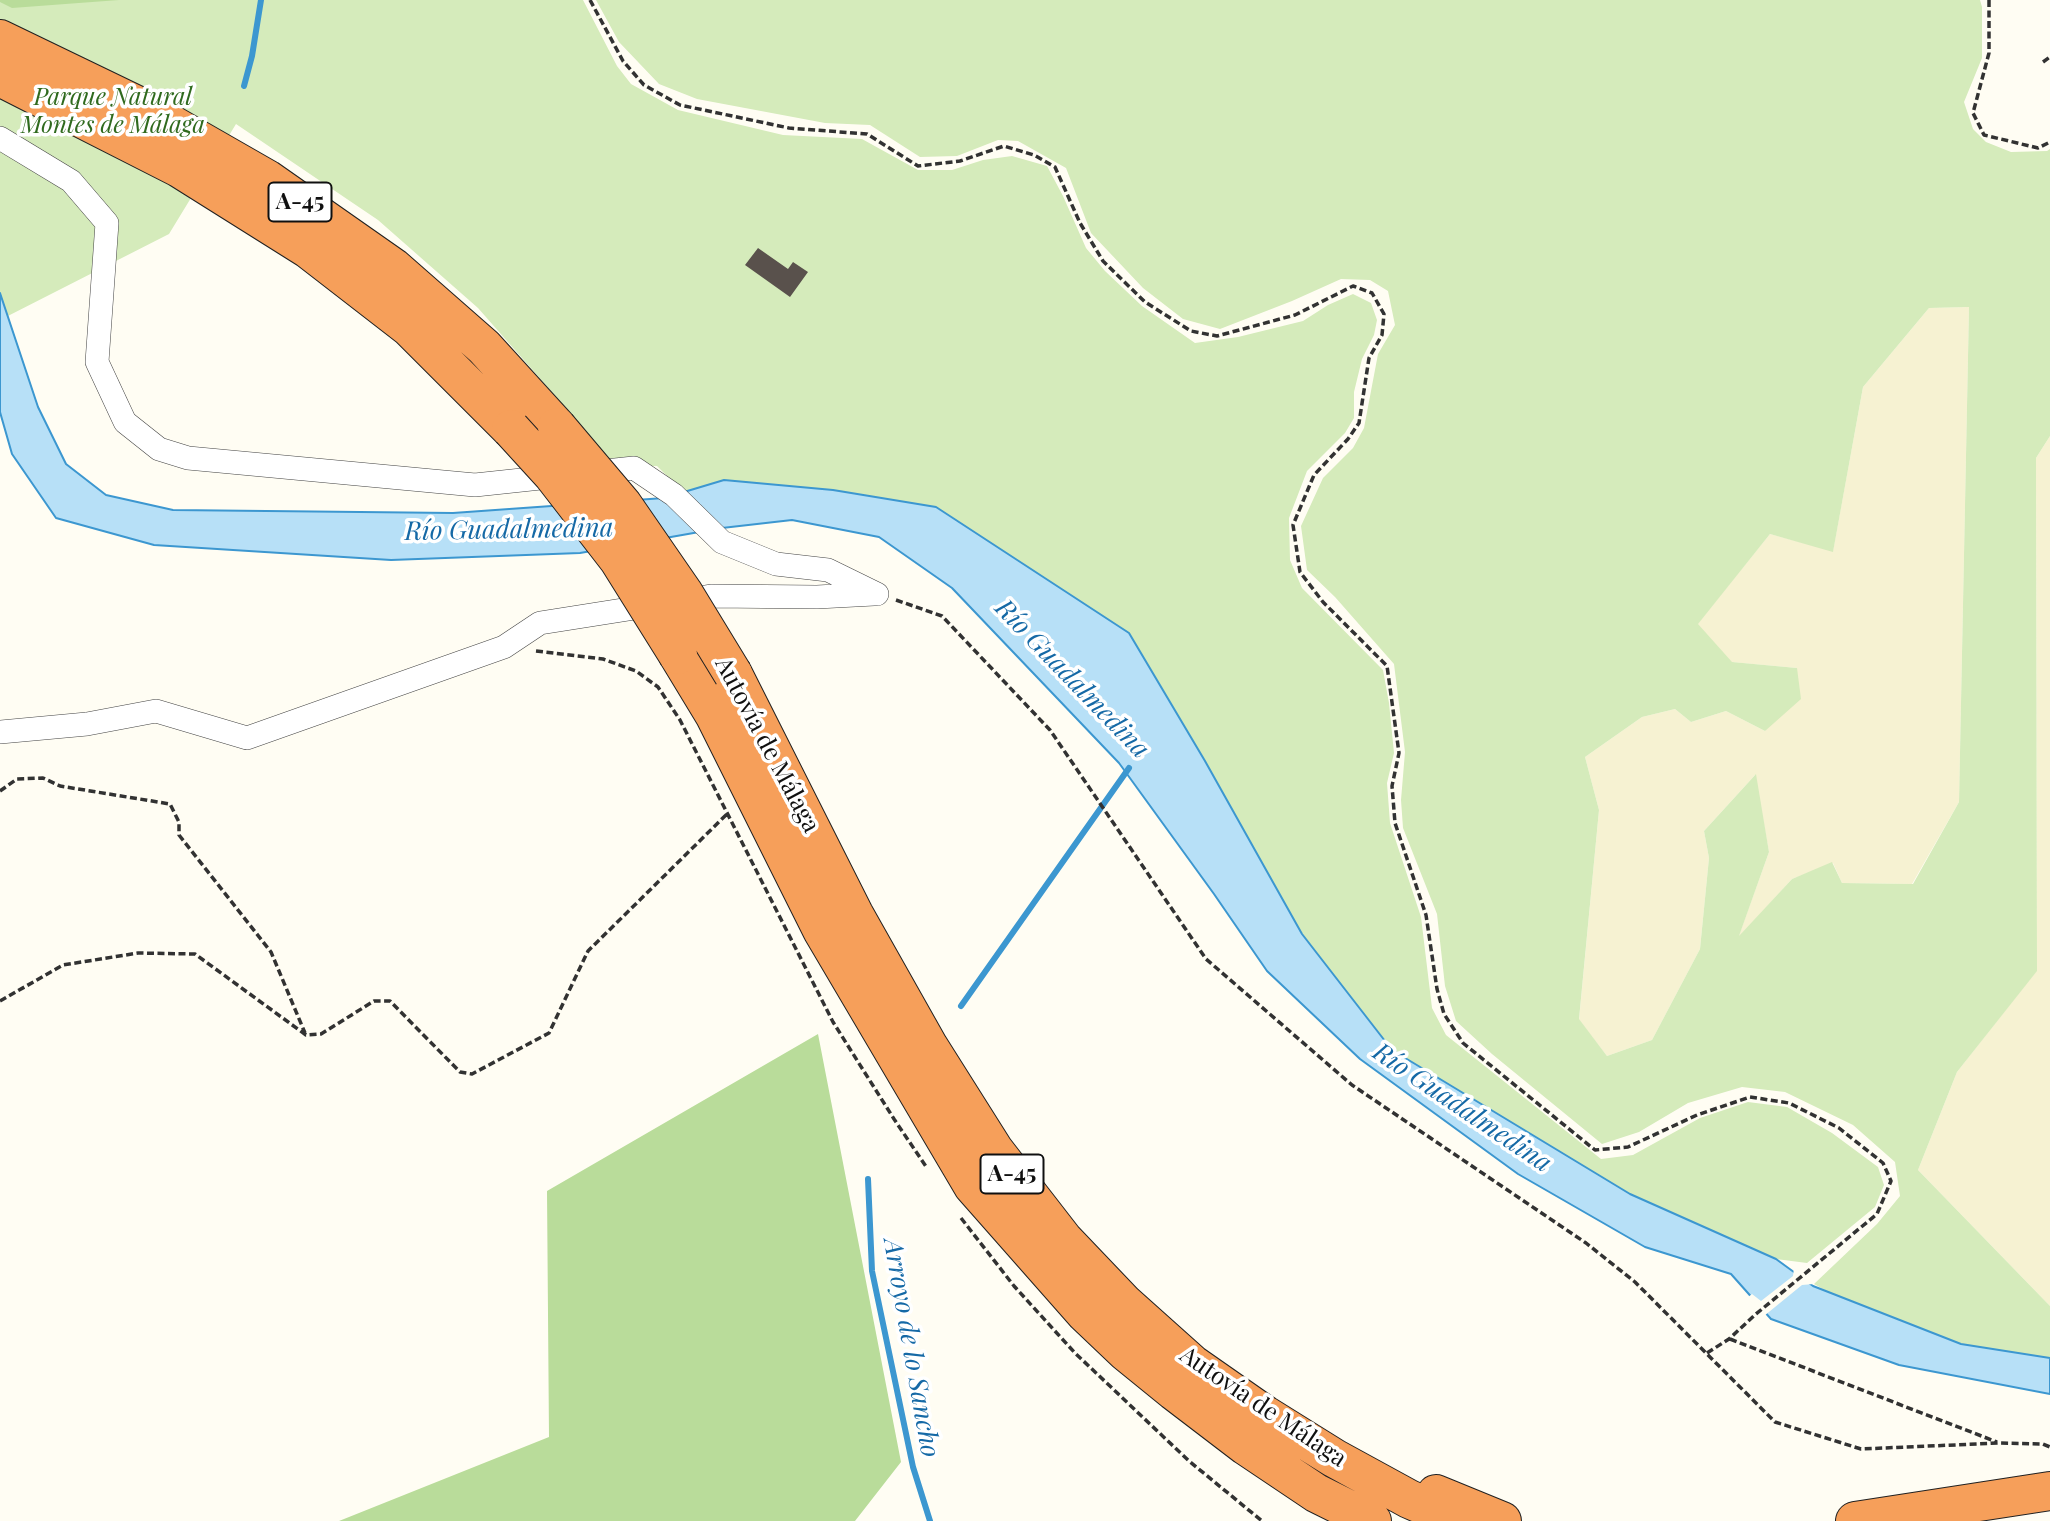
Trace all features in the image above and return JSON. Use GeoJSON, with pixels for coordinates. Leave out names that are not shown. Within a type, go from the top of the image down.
{"type":"FeatureCollection","features":[{"type":"Feature","properties":{"kind":"highway","name":"Autovía de Málaga"},"geometry":{"type":"LineString","coordinates":[[0,39],[143,108],[267,179],[394,268],[484,348],[557,427],[623,505],[683,592],[733,674],[854,914],[929,1047],[993,1150],[1063,1239],[1125,1304],[1192,1364],[1265,1415],[1334,1458],[1409,1499],[1459,1521]]}},
{"type":"Feature","properties":{"kind":"highway","name":"Autovía de Málaga"},"geometry":{"type":"LineString","coordinates":[[0,77],[179,168],[308,249],[410,328],[511,429],[554,475],[618,559],[678,655],[715,716],[822,930],[973,1186],[1084,1313],[1126,1352],[1246,1446],[1316,1493],[1372,1521]]}},
{"type":"Feature","properties":{"kind":"highway"},"geometry":{"type":"LineString","coordinates":[[1126,1352],[1150,1391],[1179,1419],[1321,1521]]}},
{"type":"Feature","properties":{"kind":"highway"},"geometry":{"type":"LineString","coordinates":[[1265,1415],[1342,1447],[1415,1485],[1502,1521]]}},
{"type":"Feature","properties":{"kind":"highway"},"geometry":{"type":"LineString","coordinates":[[1855,1521],[2032,1493],[2050,1509]]}},
{"type":"Feature","properties":{"kind":"street"},"geometry":{"type":"LineString","coordinates":[[0,138],[71,181],[107,223],[97,362],[125,422],[159,449],[188,458],[475,485],[634,468],[674,495],[722,542],[776,564],[828,570],[877,594]]}},
{"type":"Feature","properties":{"kind":"street"},"geometry":{"type":"LineString","coordinates":[[0,732],[87,724],[156,711],[247,738],[504,647],[540,623],[711,596],[817,597],[877,594]]}},
{"type":"Feature","properties":{"kind":"path"},"geometry":{"type":"LineString","coordinates":[[590,0],[623,61],[644,85],[680,105],[789,128],[867,134],[918,166],[960,161],[1004,146],[1034,155],[1055,167],[1080,223],[1103,261],[1145,302],[1191,331],[1217,336],[1295,315],[1353,286],[1372,293],[1384,314],[1382,335],[1369,358],[1359,423],[1348,439],[1314,475],[1293,526],[1300,572],[1323,602],[1387,666],[1399,753],[1392,786],[1395,823],[1426,915],[1437,989],[1444,1014],[1463,1043],[1595,1150],[1628,1147],[1696,1115],[1750,1097],[1788,1103],[1839,1128],[1883,1163],[1891,1181],[1877,1214],[1729,1339],[1707,1353]]}},
{"type":"Feature","properties":{"kind":"path"},"geometry":{"type":"LineString","coordinates":[[1989,0],[1989,53],[1973,113],[1984,135],[2038,148],[2050,142]]}},
{"type":"Feature","properties":{"kind":"path"},"geometry":{"type":"LineString","coordinates":[[2043,62],[2050,57]]}},
{"type":"Feature","properties":{"kind":"path"},"geometry":{"type":"LineString","coordinates":[[877,594],[942,616],[1049,730],[1206,959],[1352,1085],[1586,1243],[1635,1282],[1775,1422],[1861,1449],[1999,1443],[2043,1444],[2050,1447]]}},
{"type":"Feature","properties":{"kind":"path"},"geometry":{"type":"LineString","coordinates":[[0,1001],[63,965],[138,953],[195,954],[306,1035],[321,1034],[374,1001],[390,1001],[460,1072],[472,1074],[549,1033],[588,951],[728,813],[680,720],[659,687],[636,671],[603,659],[504,647]]}},
{"type":"Feature","properties":{"kind":"path"},"geometry":{"type":"LineString","coordinates":[[0,792],[17,779],[43,778],[60,786],[170,804],[178,822],[179,835],[271,952],[306,1035]]}},
{"type":"Feature","properties":{"kind":"path"},"geometry":{"type":"LineString","coordinates":[[1729,1339],[1999,1443]]}},
{"type":"Feature","properties":{"kind":"shaded area"},"geometry":{"type":"Polygon","coordinates":[[[1969,307],[1959,802],[1912,884],[1842,883],[1833,863],[1792,879],[1738,938],[1769,852],[1755,775],[1704,831],[1709,858],[1700,949],[1652,1040],[1607,1056],[1579,1020],[1599,810],[1585,757],[1642,717],[1675,709],[1691,722],[1726,711],[1765,731],[1797,668],[1731,662],[1697,624],[1770,534],[1833,551],[1863,387],[1929,308],[1969,307]]]}},
{"type":"Feature","properties":{"kind":"shaded area"},"geometry":{"type":"Polygon","coordinates":[[[2050,436],[2050,1306],[1918,1170],[1957,1072],[2037,970],[2036,458],[2050,436]]]}},
{"type":"Feature","properties":{"kind":"green space","name":"Parque Natural Montes de Málaga"},"geometry":{"type":"Polygon","coordinates":[[[0,0],[583,0],[617,66],[631,84],[678,110],[783,135],[862,139],[918,170],[952,170],[983,160],[1012,156],[1047,166],[1086,248],[1105,271],[1142,306],[1195,343],[1238,337],[1303,321],[1328,305],[1353,294],[1371,303],[1377,320],[1374,335],[1362,359],[1354,392],[1354,418],[1345,433],[1307,471],[1289,518],[1290,560],[1302,588],[1383,670],[1394,753],[1387,783],[1390,823],[1421,917],[1432,1008],[1446,1035],[1601,1159],[1633,1155],[1700,1118],[1748,1102],[1787,1107],[1832,1133],[1878,1167],[1884,1185],[1875,1207],[1807,1263],[1776,1259],[1630,1194],[1392,1050],[1302,934],[1205,761],[1129,633],[936,507],[833,490],[724,480],[684,493],[657,466],[611,466],[576,426],[558,399],[478,308],[378,220],[236,124],[169,234],[0,320],[0,0]]]}},
{"type":"Feature","properties":{"kind":"green space"},"geometry":{"type":"Polygon","coordinates":[[[0,0],[119,0],[12,8],[0,0]]]}},
{"type":"Feature","properties":{"kind":"green space"},"geometry":{"type":"Polygon","coordinates":[[[596,0],[1980,0],[1982,58],[1964,102],[1973,129],[1986,142],[2011,152],[2050,149],[2050,436],[2036,458],[2037,971],[1957,1072],[1918,1170],[2050,1306],[2050,1358],[1961,1344],[1830,1293],[1814,1284],[1877,1224],[1900,1196],[1895,1162],[1853,1125],[1785,1092],[1742,1087],[1688,1103],[1639,1132],[1602,1144],[1456,1021],[1445,986],[1437,914],[1403,828],[1401,800],[1405,752],[1394,664],[1335,597],[1307,570],[1301,526],[1323,478],[1353,448],[1364,428],[1378,354],[1395,325],[1388,291],[1370,280],[1341,279],[1220,329],[1183,319],[1143,288],[1091,233],[1066,168],[1018,141],[998,140],[957,156],[920,157],[870,125],[825,123],[697,99],[659,84],[619,42],[596,0]],[[1969,307],[1929,308],[1863,387],[1833,552],[1770,534],[1698,624],[1732,662],[1797,668],[1801,699],[1765,731],[1726,711],[1691,722],[1675,709],[1642,717],[1585,757],[1599,810],[1579,1019],[1607,1056],[1652,1040],[1700,949],[1709,858],[1704,831],[1756,774],[1769,852],[1739,936],[1792,879],[1832,862],[1842,883],[1913,884],[1959,802],[1969,307]]]}},
{"type":"Feature","properties":{"kind":"green space"},"geometry":{"type":"Polygon","coordinates":[[[818,1034],[901,1462],[855,1521],[339,1521],[549,1437],[547,1191],[818,1034]]]}},
{"type":"Feature","properties":{"kind":"water","name":"Río Guadalmedina"},"geometry":{"type":"Polygon","coordinates":[[[0,293],[38,407],[66,464],[106,495],[173,510],[453,513],[664,498],[724,480],[833,490],[936,507],[1129,633],[1205,761],[1302,934],[1392,1050],[1630,1194],[1776,1259],[1813,1286],[1961,1344],[2050,1358],[2050,1394],[1899,1365],[1771,1319],[1731,1274],[1645,1247],[1518,1174],[1360,1059],[1267,971],[1119,763],[952,588],[879,537],[792,520],[722,528],[580,553],[391,560],[154,545],[56,518],[12,454],[0,412],[0,293]]]}},
{"type":"Feature","properties":{"kind":"pier"},"geometry":{"type":"Polygon","coordinates":[[[1794,1268],[1814,1284],[1802,1285],[1764,1316],[1747,1298],[1752,1294],[1761,1301],[1793,1276],[1794,1268]]]}},
{"type":"Feature","properties":{"kind":"building"},"geometry":{"type":"Polygon","coordinates":[[[758,248],[788,269],[793,262],[808,272],[790,297],[745,265],[758,248]]]}},
{"type":"Feature","properties":{"kind":"waterway"},"geometry":{"type":"LineString","coordinates":[[244,86],[261,0]]}},
{"type":"Feature","properties":{"kind":"waterway","name":"Arroyo de lo Sancho"},"geometry":{"type":"LineString","coordinates":[[961,1006],[1129,768]]}},
{"type":"Feature","properties":{"kind":"waterway","name":"Arroyo de lo Sancho"},"geometry":{"type":"LineString","coordinates":[[868,1179],[872,1271],[913,1467],[930,1521]]}}]}
